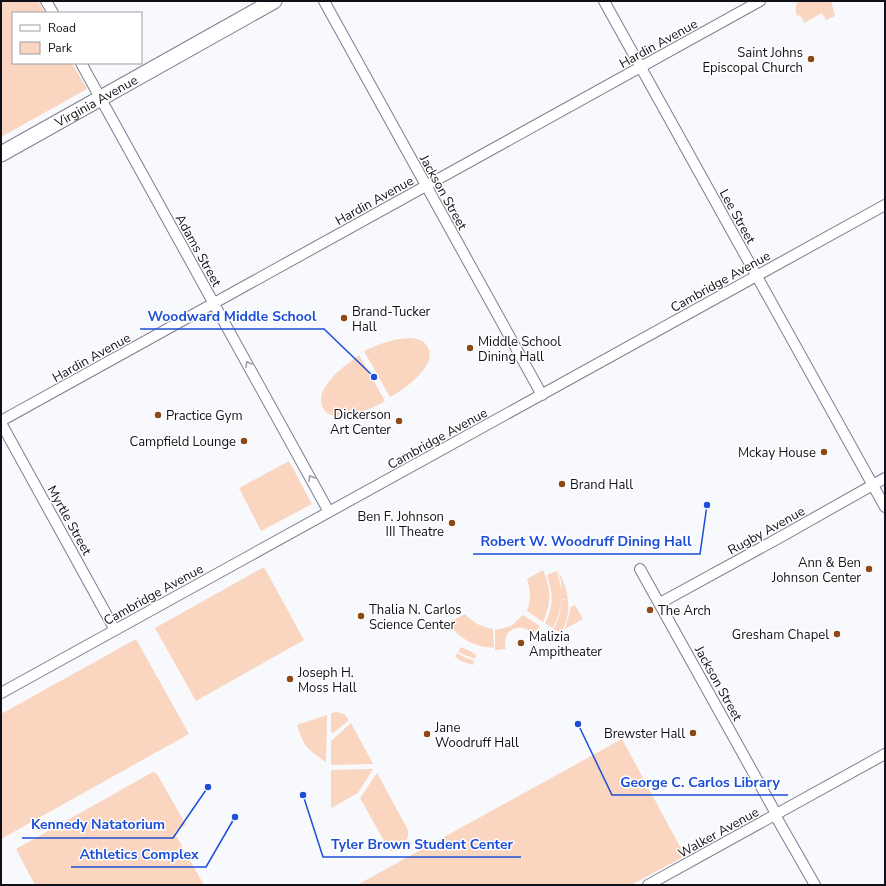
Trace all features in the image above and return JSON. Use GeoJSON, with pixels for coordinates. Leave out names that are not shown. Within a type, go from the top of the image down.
{"type":"FeatureCollection","features":[{"type":"Feature","properties":{"kind":"main road","name":"Virginia Avenue"},"geometry":{"type":"LineString","coordinates":[[1,154],[274,1]]}},
{"type":"Feature","properties":{"kind":"street"},"geometry":{"type":"LineString","coordinates":[[46,1],[52,12]]}},
{"type":"Feature","properties":{"kind":"street","name":"Jackson Street"},"geometry":{"type":"LineString","coordinates":[[324,1],[542,395]]}},
{"type":"Feature","properties":{"kind":"street","name":"Lee Street"},"geometry":{"type":"LineString","coordinates":[[604,1],[885,507]]}},
{"type":"Feature","properties":{"kind":"street","name":"Hardin Avenue"},"geometry":{"type":"LineString","coordinates":[[1,422],[760,1]]}},
{"type":"Feature","properties":{"kind":"street","name":"Adams Street"},"geometry":{"type":"LineString","coordinates":[[82,64],[329,512]]}},
{"type":"Feature","properties":{"kind":"street","name":"Cambridge Avenue"},"geometry":{"type":"LineString","coordinates":[[1,693],[885,205]]}},
{"type":"Feature","properties":{"kind":"street","name":"Myrtle Street"},"geometry":{"type":"LineString","coordinates":[[1,422],[115,630]]}},
{"type":"Feature","properties":{"kind":"street","name":"Rugby Avenue"},"geometry":{"type":"LineString","coordinates":[[660,603],[885,478]]}},
{"type":"Feature","properties":{"kind":"street","name":"Jackson Street"},"geometry":{"type":"LineString","coordinates":[[640,569],[815,885]]}},
{"type":"Feature","properties":{"kind":"street","name":"Walker Avenue"},"geometry":{"type":"LineString","coordinates":[[648,885],[774,813],[885,754]]}},
{"type":"Feature","properties":{"kind":"green space"},"geometry":{"type":"Polygon","coordinates":[[[1,1],[38,1],[44,12],[12,12],[12,64],[73,64],[87,89],[1,137],[1,1]]]}},
{"type":"Feature","properties":{"kind":"green space"},"geometry":{"type":"Polygon","coordinates":[[[798,1],[831,1],[835,16],[826,20],[822,13],[804,23],[803,19],[796,14],[796,6],[798,1]]]}},
{"type":"Feature","properties":{"kind":"green space"},"geometry":{"type":"Polygon","coordinates":[[[411,338],[424,342],[430,353],[429,361],[419,376],[404,389],[390,397],[364,351],[387,342],[411,338]]]}},
{"type":"Feature","properties":{"kind":"green space"},"geometry":{"type":"Polygon","coordinates":[[[359,355],[385,401],[352,415],[333,416],[326,412],[322,406],[321,402],[324,389],[335,374],[359,355]]]}},
{"type":"Feature","properties":{"kind":"green space"},"geometry":{"type":"Polygon","coordinates":[[[289,461],[312,504],[261,531],[239,488],[289,461]]]}},
{"type":"Feature","properties":{"kind":"green space"},"geometry":{"type":"Polygon","coordinates":[[[264,567],[304,640],[196,701],[155,628],[264,567]]]}},
{"type":"Feature","properties":{"kind":"green space"},"geometry":{"type":"Polygon","coordinates":[[[543,570],[548,583],[549,602],[543,622],[527,611],[530,595],[527,579],[543,570]]]}},
{"type":"Feature","properties":{"kind":"green space"},"geometry":{"type":"Polygon","coordinates":[[[557,571],[562,592],[558,571],[565,586],[568,601],[567,617],[561,633],[554,629],[559,616],[562,600],[567,600],[562,599],[558,616],[553,628],[545,623],[550,611],[552,599],[547,575],[557,571]]]}},
{"type":"Feature","properties":{"kind":"green space"},"geometry":{"type":"Polygon","coordinates":[[[575,605],[583,619],[565,629],[571,607],[575,605]]]}},
{"type":"Feature","properties":{"kind":"green space"},"geometry":{"type":"Polygon","coordinates":[[[465,614],[478,624],[493,629],[494,648],[480,646],[468,641],[458,634],[448,623],[465,614]]]}},
{"type":"Feature","properties":{"kind":"green space"},"geometry":{"type":"Polygon","coordinates":[[[523,615],[540,626],[533,634],[523,628],[513,629],[506,637],[506,649],[495,650],[495,630],[511,626],[523,615]]]}},
{"type":"Feature","properties":{"kind":"green space"},"geometry":{"type":"Polygon","coordinates":[[[136,639],[189,734],[1,839],[1,714],[136,639]]]}},
{"type":"Feature","properties":{"kind":"green space"},"geometry":{"type":"Polygon","coordinates":[[[461,647],[476,654],[475,659],[458,652],[461,647]]]}},
{"type":"Feature","properties":{"kind":"green space"},"geometry":{"type":"Polygon","coordinates":[[[457,653],[474,661],[473,665],[461,661],[455,657],[457,653]]]}},
{"type":"Feature","properties":{"kind":"green space"},"geometry":{"type":"Polygon","coordinates":[[[337,712],[344,714],[349,720],[333,733],[331,732],[331,713],[337,712]]]}},
{"type":"Feature","properties":{"kind":"green space"},"geometry":{"type":"Polygon","coordinates":[[[327,715],[326,762],[307,747],[297,725],[327,715]]]}},
{"type":"Feature","properties":{"kind":"green space"},"geometry":{"type":"Polygon","coordinates":[[[351,723],[373,764],[331,765],[331,741],[351,723]]]}},
{"type":"Feature","properties":{"kind":"green space"},"geometry":{"type":"Polygon","coordinates":[[[622,739],[685,856],[631,885],[357,885],[622,739]]]}},
{"type":"Feature","properties":{"kind":"green space"},"geometry":{"type":"Polygon","coordinates":[[[373,769],[358,793],[331,808],[331,770],[373,769]]]}},
{"type":"Feature","properties":{"kind":"green space"},"geometry":{"type":"Polygon","coordinates":[[[153,772],[157,774],[186,825],[174,832],[204,885],[35,885],[16,849],[153,772]]]}},
{"type":"Feature","properties":{"kind":"green space"},"geometry":{"type":"Polygon","coordinates":[[[377,773],[408,830],[408,836],[405,843],[392,851],[389,850],[360,798],[377,773]]]}},
{"type":"Feature","properties":{"kind":"place","name":"Saint Johns Episcopal Church"},"geometry":{"type":"Point","coordinates":[811,59]}},
{"type":"Feature","properties":{"kind":"place","name":"Brand-Tucker Hall"},"geometry":{"type":"Point","coordinates":[344,318]}},
{"type":"Feature","properties":{"kind":"place","name":"Middle School Dining Hall"},"geometry":{"type":"Point","coordinates":[470,348]}},
{"type":"Feature","properties":{"kind":"place","name":"Woodward Middle School"},"geometry":{"type":"Point","coordinates":[374,377]}},
{"type":"Feature","properties":{"kind":"place","name":"Practice Gym"},"geometry":{"type":"Point","coordinates":[158,415]}},
{"type":"Feature","properties":{"kind":"place","name":"Dickerson Art Center"},"geometry":{"type":"Point","coordinates":[399,421]}},
{"type":"Feature","properties":{"kind":"place","name":"Campfield Lounge"},"geometry":{"type":"Point","coordinates":[244,441]}},
{"type":"Feature","properties":{"kind":"place","name":"Mckay House"},"geometry":{"type":"Point","coordinates":[824,452]}},
{"type":"Feature","properties":{"kind":"place","name":"Brand Hall"},"geometry":{"type":"Point","coordinates":[562,484]}},
{"type":"Feature","properties":{"kind":"place","name":"Robert W. Woodruff Dining Hall"},"geometry":{"type":"Point","coordinates":[707,505]}},
{"type":"Feature","properties":{"kind":"place","name":"Ben F. Johnson III Theatre"},"geometry":{"type":"Point","coordinates":[452,523]}},
{"type":"Feature","properties":{"kind":"place","name":"Ann & Ben Johnson Center"},"geometry":{"type":"Point","coordinates":[869,569]}},
{"type":"Feature","properties":{"kind":"place","name":"The Arch"},"geometry":{"type":"Point","coordinates":[650,610]}},
{"type":"Feature","properties":{"kind":"place","name":"Thalia N. Carlos Science Center"},"geometry":{"type":"Point","coordinates":[361,616]}},
{"type":"Feature","properties":{"kind":"place","name":"Gresham Chapel"},"geometry":{"type":"Point","coordinates":[837,634]}},
{"type":"Feature","properties":{"kind":"place","name":"Malizia Ampitheater"},"geometry":{"type":"Point","coordinates":[521,643]}},
{"type":"Feature","properties":{"kind":"place","name":"Joseph H. Moss Hall"},"geometry":{"type":"Point","coordinates":[290,679]}},
{"type":"Feature","properties":{"kind":"place","name":"George C. Carlos Library"},"geometry":{"type":"Point","coordinates":[578,724]}},
{"type":"Feature","properties":{"kind":"place","name":"Brewster Hall"},"geometry":{"type":"Point","coordinates":[693,733]}},
{"type":"Feature","properties":{"kind":"place","name":"Jane Woodruff Hall"},"geometry":{"type":"Point","coordinates":[427,734]}},
{"type":"Feature","properties":{"kind":"place","name":"Kennedy Natatorium"},"geometry":{"type":"Point","coordinates":[208,787]}},
{"type":"Feature","properties":{"kind":"place","name":"Tyler Brown Student Center"},"geometry":{"type":"Point","coordinates":[303,795]}},
{"type":"Feature","properties":{"kind":"place","name":"Athletics Complex"},"geometry":{"type":"Point","coordinates":[235,817]}}]}
